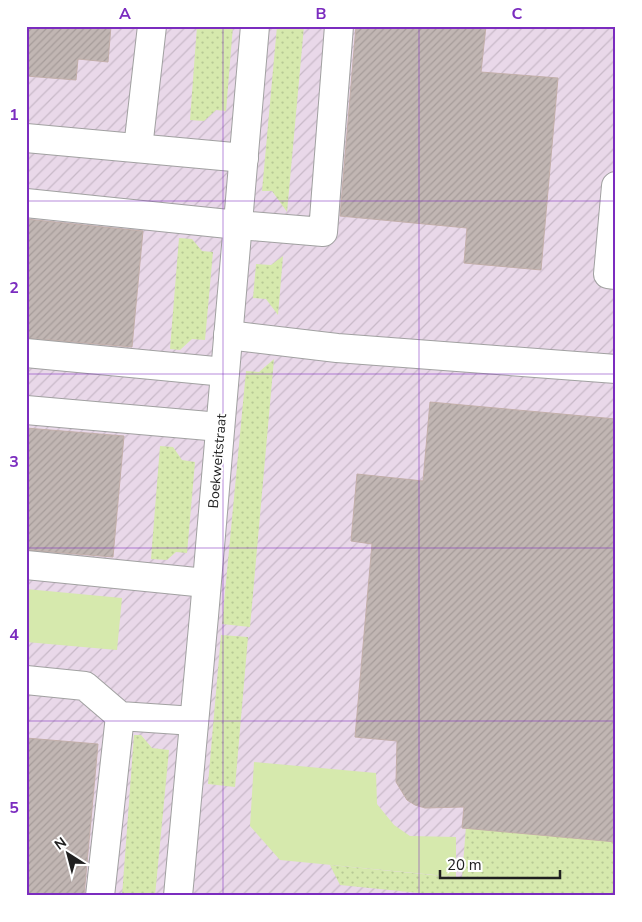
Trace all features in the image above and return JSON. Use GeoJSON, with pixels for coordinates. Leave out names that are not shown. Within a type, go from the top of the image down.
{"type":"FeatureCollection","features":[{"type":"Feature","properties":{"kind":"street"},"geometry":{"type":"LineString","coordinates":[[138,148],[152,26]]}},
{"type":"Feature","properties":{"kind":"street","name":"Boekweitstraat"},"geometry":{"type":"LineString","coordinates":[[178,896],[255,26]]}},
{"type":"Feature","properties":{"kind":"street"},"geometry":{"type":"LineString","coordinates":[[26,203],[323,232],[339,26]]}},
{"type":"Feature","properties":{"kind":"street"},"geometry":{"type":"LineString","coordinates":[[26,138],[244,158]]}},
{"type":"Feature","properties":{"kind":"street"},"geometry":{"type":"LineString","coordinates":[[616,186],[608,274],[616,274]]}},
{"type":"Feature","properties":{"kind":"street"},"geometry":{"type":"LineString","coordinates":[[228,335],[337,348],[616,369]]}},
{"type":"Feature","properties":{"kind":"street"},"geometry":{"type":"LineString","coordinates":[[26,353],[225,372]]}},
{"type":"Feature","properties":{"kind":"street"},"geometry":{"type":"LineString","coordinates":[[26,410],[220,427]]}},
{"type":"Feature","properties":{"kind":"street"},"geometry":{"type":"LineString","coordinates":[[26,565],[206,583]]}},
{"type":"Feature","properties":{"kind":"street"},"geometry":{"type":"LineString","coordinates":[[26,680],[85,686],[120,716],[194,721]]}},
{"type":"Feature","properties":{"kind":"street"},"geometry":{"type":"LineString","coordinates":[[100,896],[120,716]]}},
{"type":"Feature","properties":{"kind":"shaded area"},"geometry":{"type":"Polygon","coordinates":[[[26,26],[616,26],[616,896],[26,896],[26,26]]]}},
{"type":"Feature","properties":{"kind":"green space"},"geometry":{"type":"Polygon","coordinates":[[[197,26],[233,26],[226,111],[216,110],[204,121],[190,120],[197,26]]]}},
{"type":"Feature","properties":{"kind":"green space"},"geometry":{"type":"Polygon","coordinates":[[[277,26],[304,26],[287,212],[272,191],[262,191],[277,26]]]}},
{"type":"Feature","properties":{"kind":"green space"},"geometry":{"type":"Polygon","coordinates":[[[179,238],[192,239],[202,251],[213,252],[205,340],[192,339],[180,350],[170,349],[179,238]]]}},
{"type":"Feature","properties":{"kind":"green space"},"geometry":{"type":"Polygon","coordinates":[[[283,256],[278,315],[266,299],[253,298],[256,264],[271,265],[283,256]]]}},
{"type":"Feature","properties":{"kind":"green space"},"geometry":{"type":"Polygon","coordinates":[[[274,359],[250,627],[222,624],[246,371],[259,372],[274,359]]]}},
{"type":"Feature","properties":{"kind":"green space"},"geometry":{"type":"Polygon","coordinates":[[[160,446],[173,447],[182,460],[195,462],[187,553],[176,552],[167,560],[151,559],[160,446]]]}},
{"type":"Feature","properties":{"kind":"green space"},"geometry":{"type":"Polygon","coordinates":[[[26,589],[122,598],[117,650],[26,642],[26,589]]]}},
{"type":"Feature","properties":{"kind":"green space"},"geometry":{"type":"Polygon","coordinates":[[[221,635],[248,637],[235,787],[208,784],[221,635]]]}},
{"type":"Feature","properties":{"kind":"green space"},"geometry":{"type":"Polygon","coordinates":[[[134,735],[141,735],[152,748],[169,750],[155,896],[122,896],[134,735]]]}},
{"type":"Feature","properties":{"kind":"green space"},"geometry":{"type":"Polygon","coordinates":[[[254,762],[376,773],[377,804],[394,825],[410,836],[456,837],[456,877],[280,860],[250,826],[254,762]]]}},
{"type":"Feature","properties":{"kind":"green space"},"geometry":{"type":"Polygon","coordinates":[[[466,826],[616,842],[616,896],[449,896],[340,885],[330,865],[462,878],[466,826]]]}},
{"type":"Feature","properties":{"kind":"building"},"geometry":{"type":"Polygon","coordinates":[[[26,26],[111,26],[108,62],[78,59],[76,80],[26,76],[26,26]]]}},
{"type":"Feature","properties":{"kind":"building"},"geometry":{"type":"Polygon","coordinates":[[[356,26],[486,26],[481,72],[558,78],[541,270],[464,263],[467,228],[340,216],[356,26]]]}},
{"type":"Feature","properties":{"kind":"building"},"geometry":{"type":"Polygon","coordinates":[[[26,219],[143,231],[132,347],[26,338],[26,219]]]}},
{"type":"Feature","properties":{"kind":"building"},"geometry":{"type":"Polygon","coordinates":[[[430,402],[616,419],[616,842],[462,828],[464,807],[425,808],[407,800],[396,782],[397,741],[355,737],[372,544],[351,541],[357,474],[423,481],[430,402]]]}},
{"type":"Feature","properties":{"kind":"building"},"geometry":{"type":"Polygon","coordinates":[[[26,428],[124,436],[113,557],[26,550],[26,428]]]}},
{"type":"Feature","properties":{"kind":"building"},"geometry":{"type":"Polygon","coordinates":[[[26,738],[98,744],[84,896],[26,896],[26,738]]]}}]}
